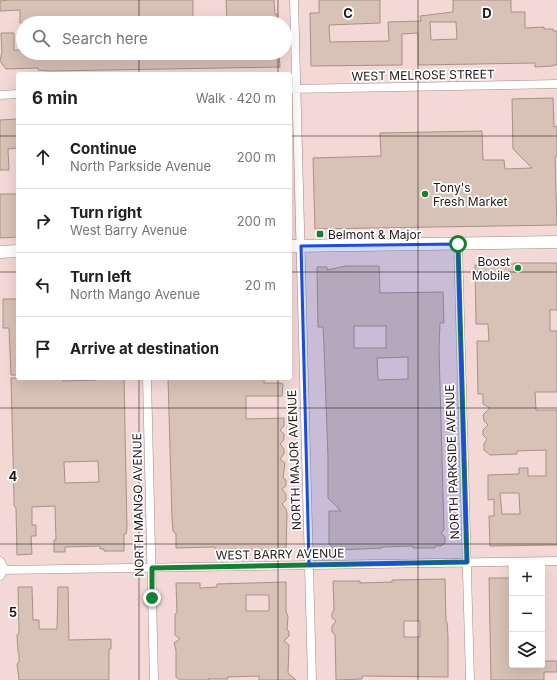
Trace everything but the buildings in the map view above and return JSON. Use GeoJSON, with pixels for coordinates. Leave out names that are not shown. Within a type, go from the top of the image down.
{"type":"FeatureCollection","features":[{"type":"Feature","properties":{"kind":"main road"},"geometry":{"type":"LineString","coordinates":[[295,246],[557,242]]}},
{"type":"Feature","properties":{"kind":"main road"},"geometry":{"type":"LineString","coordinates":[[0,252],[16,251]]}},
{"type":"Feature","properties":{"kind":"street","name":"NORTH MAJOR AVENUE"},"geometry":{"type":"LineString","coordinates":[[294,0],[293,89],[295,246],[309,565],[312,680]]}},
{"type":"Feature","properties":{"kind":"street","name":"WEST MELROSE STREET"},"geometry":{"type":"LineString","coordinates":[[293,89],[557,84]]}},
{"type":"Feature","properties":{"kind":"street"},"geometry":{"type":"LineString","coordinates":[[0,95],[16,94]]}},
{"type":"Feature","properties":{"kind":"street","name":"NORTH PARKSIDE AVENUE"},"geometry":{"type":"LineString","coordinates":[[458,244],[470,680]]}},
{"type":"Feature","properties":{"kind":"street","name":"NORTH MANGO AVENUE"},"geometry":{"type":"LineString","coordinates":[[147,380],[154,680]]}},
{"type":"Feature","properties":{"kind":"street","name":"WEST BARRY AVENUE"},"geometry":{"type":"LineString","coordinates":[[2,573],[152,568],[557,561]]}},
{"type":"Feature","properties":{"kind":"street"},"geometry":{"type":"LineString","coordinates":[[0,562],[2,573]]}},
{"type":"Feature","properties":{"kind":"highlighted area"},"geometry":{"type":"Polygon","coordinates":[[[458,244],[467,562],[309,565],[301,246],[458,244]]]}},
{"type":"Feature","properties":{"kind":"place","name":"Tony's Fresh Market"},"geometry":{"type":"Point","coordinates":[425,194]}},
{"type":"Feature","properties":{"kind":"place","name":"Belmont & Major"},"geometry":{"type":"Point","coordinates":[320,234]}},
{"type":"Feature","properties":{"kind":"place","name":"Boost Mobile"},"geometry":{"type":"Point","coordinates":[518,268]}},
{"type":"Feature","properties":{"kind":"route"},"geometry":{"type":"LineString","coordinates":[[152,598],[152,568],[467,562],[458,244]]}}]}
